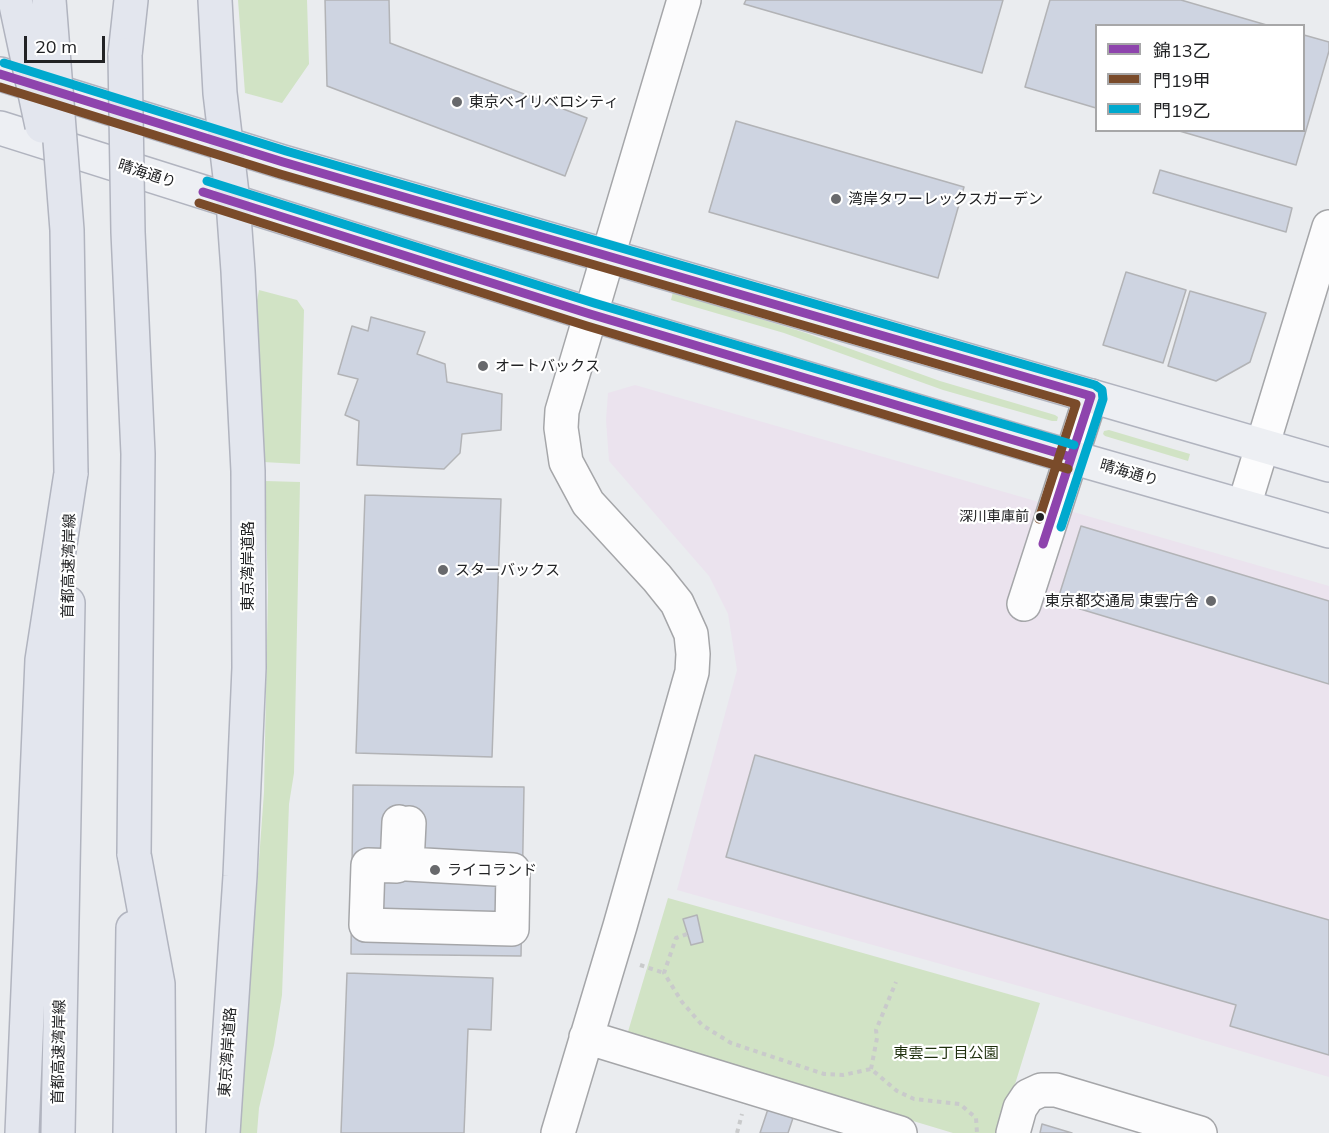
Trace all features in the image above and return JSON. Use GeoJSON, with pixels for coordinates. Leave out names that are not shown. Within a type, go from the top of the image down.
{"type":"FeatureCollection","features":[{"type":"Feature","properties":{"kind":"highway"},"geometry":{"type":"LineString","coordinates":[[15,0],[67,230]]}},
{"type":"Feature","properties":{"kind":"highway","name":"首都高速湾岸線"},"geometry":{"type":"LineString","coordinates":[[49,0],[67,230],[71,473],[58,1133]]}},
{"type":"Feature","properties":{"kind":"highway"},"geometry":{"type":"LineString","coordinates":[[122,0],[128,232],[138,454],[130,1133]]}},
{"type":"Feature","properties":{"kind":"highway"},"geometry":{"type":"LineString","coordinates":[[125,55],[131,0]]}},
{"type":"Feature","properties":{"kind":"highway","name":"東京湾岸道路"},"geometry":{"type":"LineString","coordinates":[[214,0],[220,93],[233,201],[248,471],[249,668],[240,876],[223,1133]]}},
{"type":"Feature","properties":{"kind":"highway"},"geometry":{"type":"LineString","coordinates":[[22,1133],[42,660],[71,473]]}},
{"type":"Feature","properties":{"kind":"highway"},"geometry":{"type":"LineString","coordinates":[[134,854],[158,984],[159,1133]]}},
{"type":"Feature","properties":{"kind":"main road"},"geometry":{"type":"LineString","coordinates":[[0,74],[227,145],[1329,465]]}},
{"type":"Feature","properties":{"kind":"main road","name":"晴海通り"},"geometry":{"type":"LineString","coordinates":[[0,128],[590,314],[1329,531]]}},
{"type":"Feature","properties":{"kind":"street"},"geometry":{"type":"LineString","coordinates":[[558,1133],[674,741],[692,672],[691,634],[677,603],[588,503],[575,482],[563,445],[562,411],[684,0]]}},
{"type":"Feature","properties":{"kind":"street"},"geometry":{"type":"LineString","coordinates":[[1244,506],[1329,227]]}},
{"type":"Feature","properties":{"kind":"street"},"geometry":{"type":"LineString","coordinates":[[1024,604],[1091,396]]}},
{"type":"Feature","properties":{"kind":"street"},"geometry":{"type":"LineString","coordinates":[[404,823],[407,864],[513,870],[512,929],[366,925],[368,865],[397,866],[404,823]]}},
{"type":"Feature","properties":{"kind":"street"},"geometry":{"type":"LineString","coordinates":[[586,1037],[704,1082],[840,1124],[900,1133]]}},
{"type":"Feature","properties":{"kind":"street"},"geometry":{"type":"LineString","coordinates":[[1013,1133],[1020,1108],[1028,1096],[1041,1090],[1056,1090],[1200,1133]]}},
{"type":"Feature","properties":{"kind":"path"},"geometry":{"type":"LineString","coordinates":[[663,973],[676,938],[687,934]]}},
{"type":"Feature","properties":{"kind":"path"},"geometry":{"type":"LineString","coordinates":[[640,965],[663,973],[682,1002],[702,1025],[731,1043],[824,1074],[843,1075],[871,1070],[897,1091],[914,1099],[960,1104],[976,1118],[977,1133]]}},
{"type":"Feature","properties":{"kind":"path"},"geometry":{"type":"LineString","coordinates":[[871,1070],[877,1038],[876,1030],[896,982]]}},
{"type":"Feature","properties":{"kind":"shaded area"},"geometry":{"type":"Polygon","coordinates":[[[635,385],[1329,586],[1329,1077],[1037,991],[677,890],[737,670],[728,614],[709,576],[609,461],[606,420],[608,393],[635,385]]]}},
{"type":"Feature","properties":{"kind":"green space"},"geometry":{"type":"Polygon","coordinates":[[[238,0],[307,0],[309,64],[282,103],[245,93],[238,0]]]}},
{"type":"Feature","properties":{"kind":"green space"},"geometry":{"type":"Polygon","coordinates":[[[259,290],[297,300],[304,310],[300,464],[263,462],[257,301],[259,290]]]}},
{"type":"Feature","properties":{"kind":"green space"},"geometry":{"type":"Polygon","coordinates":[[[673,292],[806,333],[940,381],[1055,415],[1058,417],[1057,421],[943,390],[784,333],[671,300],[673,292]]]}},
{"type":"Feature","properties":{"kind":"green space"},"geometry":{"type":"Polygon","coordinates":[[[1109,430],[1190,454],[1188,461],[1103,434],[1104,431],[1109,430]]]}},
{"type":"Feature","properties":{"kind":"green space"},"geometry":{"type":"Polygon","coordinates":[[[265,481],[300,482],[294,773],[289,804],[282,995],[274,1045],[259,1108],[257,1133],[239,1133],[264,792],[268,590],[265,481]]]}},
{"type":"Feature","properties":{"kind":"green space","name":"東雲二丁目公園"},"geometry":{"type":"Polygon","coordinates":[[[668,898],[1040,1003],[1000,1133],[953,1133],[627,1035],[668,898]]]}},
{"type":"Feature","properties":{"kind":"building","name":"東京ベイリベロシティ"},"geometry":{"type":"Polygon","coordinates":[[[325,0],[389,0],[390,43],[587,118],[565,176],[327,86],[325,0]]]}},
{"type":"Feature","properties":{"kind":"building"},"geometry":{"type":"Polygon","coordinates":[[[746,0],[1003,0],[982,73],[744,4],[746,0]]]}},
{"type":"Feature","properties":{"kind":"building"},"geometry":{"type":"Polygon","coordinates":[[[1050,0],[1181,0],[1263,24],[1095,24],[1095,108],[1025,87],[1050,0]]]}},
{"type":"Feature","properties":{"kind":"building"},"geometry":{"type":"Polygon","coordinates":[[[1305,35],[1329,42],[1329,51],[1296,165],[1183,132],[1305,132],[1305,35]]]}},
{"type":"Feature","properties":{"kind":"building","name":"湾岸タワーレックスガーデン"},"geometry":{"type":"Polygon","coordinates":[[[736,121],[964,187],[938,278],[709,212],[736,121]]]}},
{"type":"Feature","properties":{"kind":"building"},"geometry":{"type":"Polygon","coordinates":[[[1160,170],[1292,208],[1286,232],[1153,193],[1160,170]]]}},
{"type":"Feature","properties":{"kind":"building"},"geometry":{"type":"Polygon","coordinates":[[[1126,272],[1186,290],[1163,363],[1103,345],[1126,272]]]}},
{"type":"Feature","properties":{"kind":"building"},"geometry":{"type":"Polygon","coordinates":[[[1190,291],[1266,313],[1250,362],[1216,381],[1168,366],[1190,291]]]}},
{"type":"Feature","properties":{"kind":"building"},"geometry":{"type":"Polygon","coordinates":[[[371,317],[425,332],[417,354],[445,364],[447,382],[502,394],[501,430],[462,434],[460,453],[444,469],[357,465],[359,421],[345,415],[358,379],[338,374],[352,326],[368,331],[371,317]]]}},
{"type":"Feature","properties":{"kind":"building"},"geometry":{"type":"Polygon","coordinates":[[[365,495],[501,499],[492,757],[356,753],[365,495]]]}},
{"type":"Feature","properties":{"kind":"building"},"geometry":{"type":"Polygon","coordinates":[[[1081,526],[1329,601],[1329,684],[1057,602],[1081,526]]]}},
{"type":"Feature","properties":{"kind":"building"},"geometry":{"type":"Polygon","coordinates":[[[755,755],[1329,920],[1329,1055],[1230,1026],[1236,1005],[726,857],[755,755]]]}},
{"type":"Feature","properties":{"kind":"building"},"geometry":{"type":"Polygon","coordinates":[[[353,785],[524,787],[521,956],[351,954],[353,785]]]}},
{"type":"Feature","properties":{"kind":"building"},"geometry":{"type":"Polygon","coordinates":[[[697,915],[703,942],[691,945],[683,919],[697,915]]]}},
{"type":"Feature","properties":{"kind":"building"},"geometry":{"type":"Polygon","coordinates":[[[347,973],[493,978],[491,1030],[468,1029],[464,1133],[341,1133],[347,973]]]}},
{"type":"Feature","properties":{"kind":"building"},"geometry":{"type":"Polygon","coordinates":[[[768,1109],[793,1118],[788,1133],[760,1133],[768,1109]]]}},
{"type":"Feature","properties":{"kind":"building"},"geometry":{"type":"Polygon","coordinates":[[[1042,1124],[1072,1133],[1040,1133],[1042,1124]]]}},
{"type":"Feature","properties":{"kind":"transit line","name":"門19乙"},"geometry":{"type":"LineString","coordinates":[[4,63],[286,151],[1095,385],[1102,390],[1103,399],[1061,527]]}},
{"type":"Feature","properties":{"kind":"transit line","name":"錦13乙"},"geometry":{"type":"LineString","coordinates":[[0,74],[283,162],[1091,396],[1043,544]]}},
{"type":"Feature","properties":{"kind":"transit line","name":"門19甲"},"geometry":{"type":"LineString","coordinates":[[0,87],[280,174],[1076,404],[1039,519]]}},
{"type":"Feature","properties":{"kind":"transit line","name":"門19乙"},"geometry":{"type":"LineString","coordinates":[[207,181],[594,303],[1074,445]]}},
{"type":"Feature","properties":{"kind":"transit line","name":"錦13乙"},"geometry":{"type":"LineString","coordinates":[[203,192],[590,314],[1071,457]]}},
{"type":"Feature","properties":{"kind":"transit line","name":"門19甲"},"geometry":{"type":"LineString","coordinates":[[199,203],[587,326],[1068,469]]}},
{"type":"Feature","properties":{"kind":"place","name":"東京ベイリベロシティ"},"geometry":{"type":"Point","coordinates":[457,102]}},
{"type":"Feature","properties":{"kind":"place","name":"湾岸タワーレックスガーデン"},"geometry":{"type":"Point","coordinates":[836,199]}},
{"type":"Feature","properties":{"kind":"place","name":"オートバックス"},"geometry":{"type":"Point","coordinates":[483,366]}},
{"type":"Feature","properties":{"kind":"place","name":"深川車庫前"},"geometry":{"type":"Point","coordinates":[1040,517]}},
{"type":"Feature","properties":{"kind":"place","name":"スターバックス"},"geometry":{"type":"Point","coordinates":[443,570]}},
{"type":"Feature","properties":{"kind":"place","name":"東京都交通局 東雲庁舎"},"geometry":{"type":"Point","coordinates":[1211,601]}},
{"type":"Feature","properties":{"kind":"place","name":"ライコランド"},"geometry":{"type":"Point","coordinates":[435,870]}}]}
